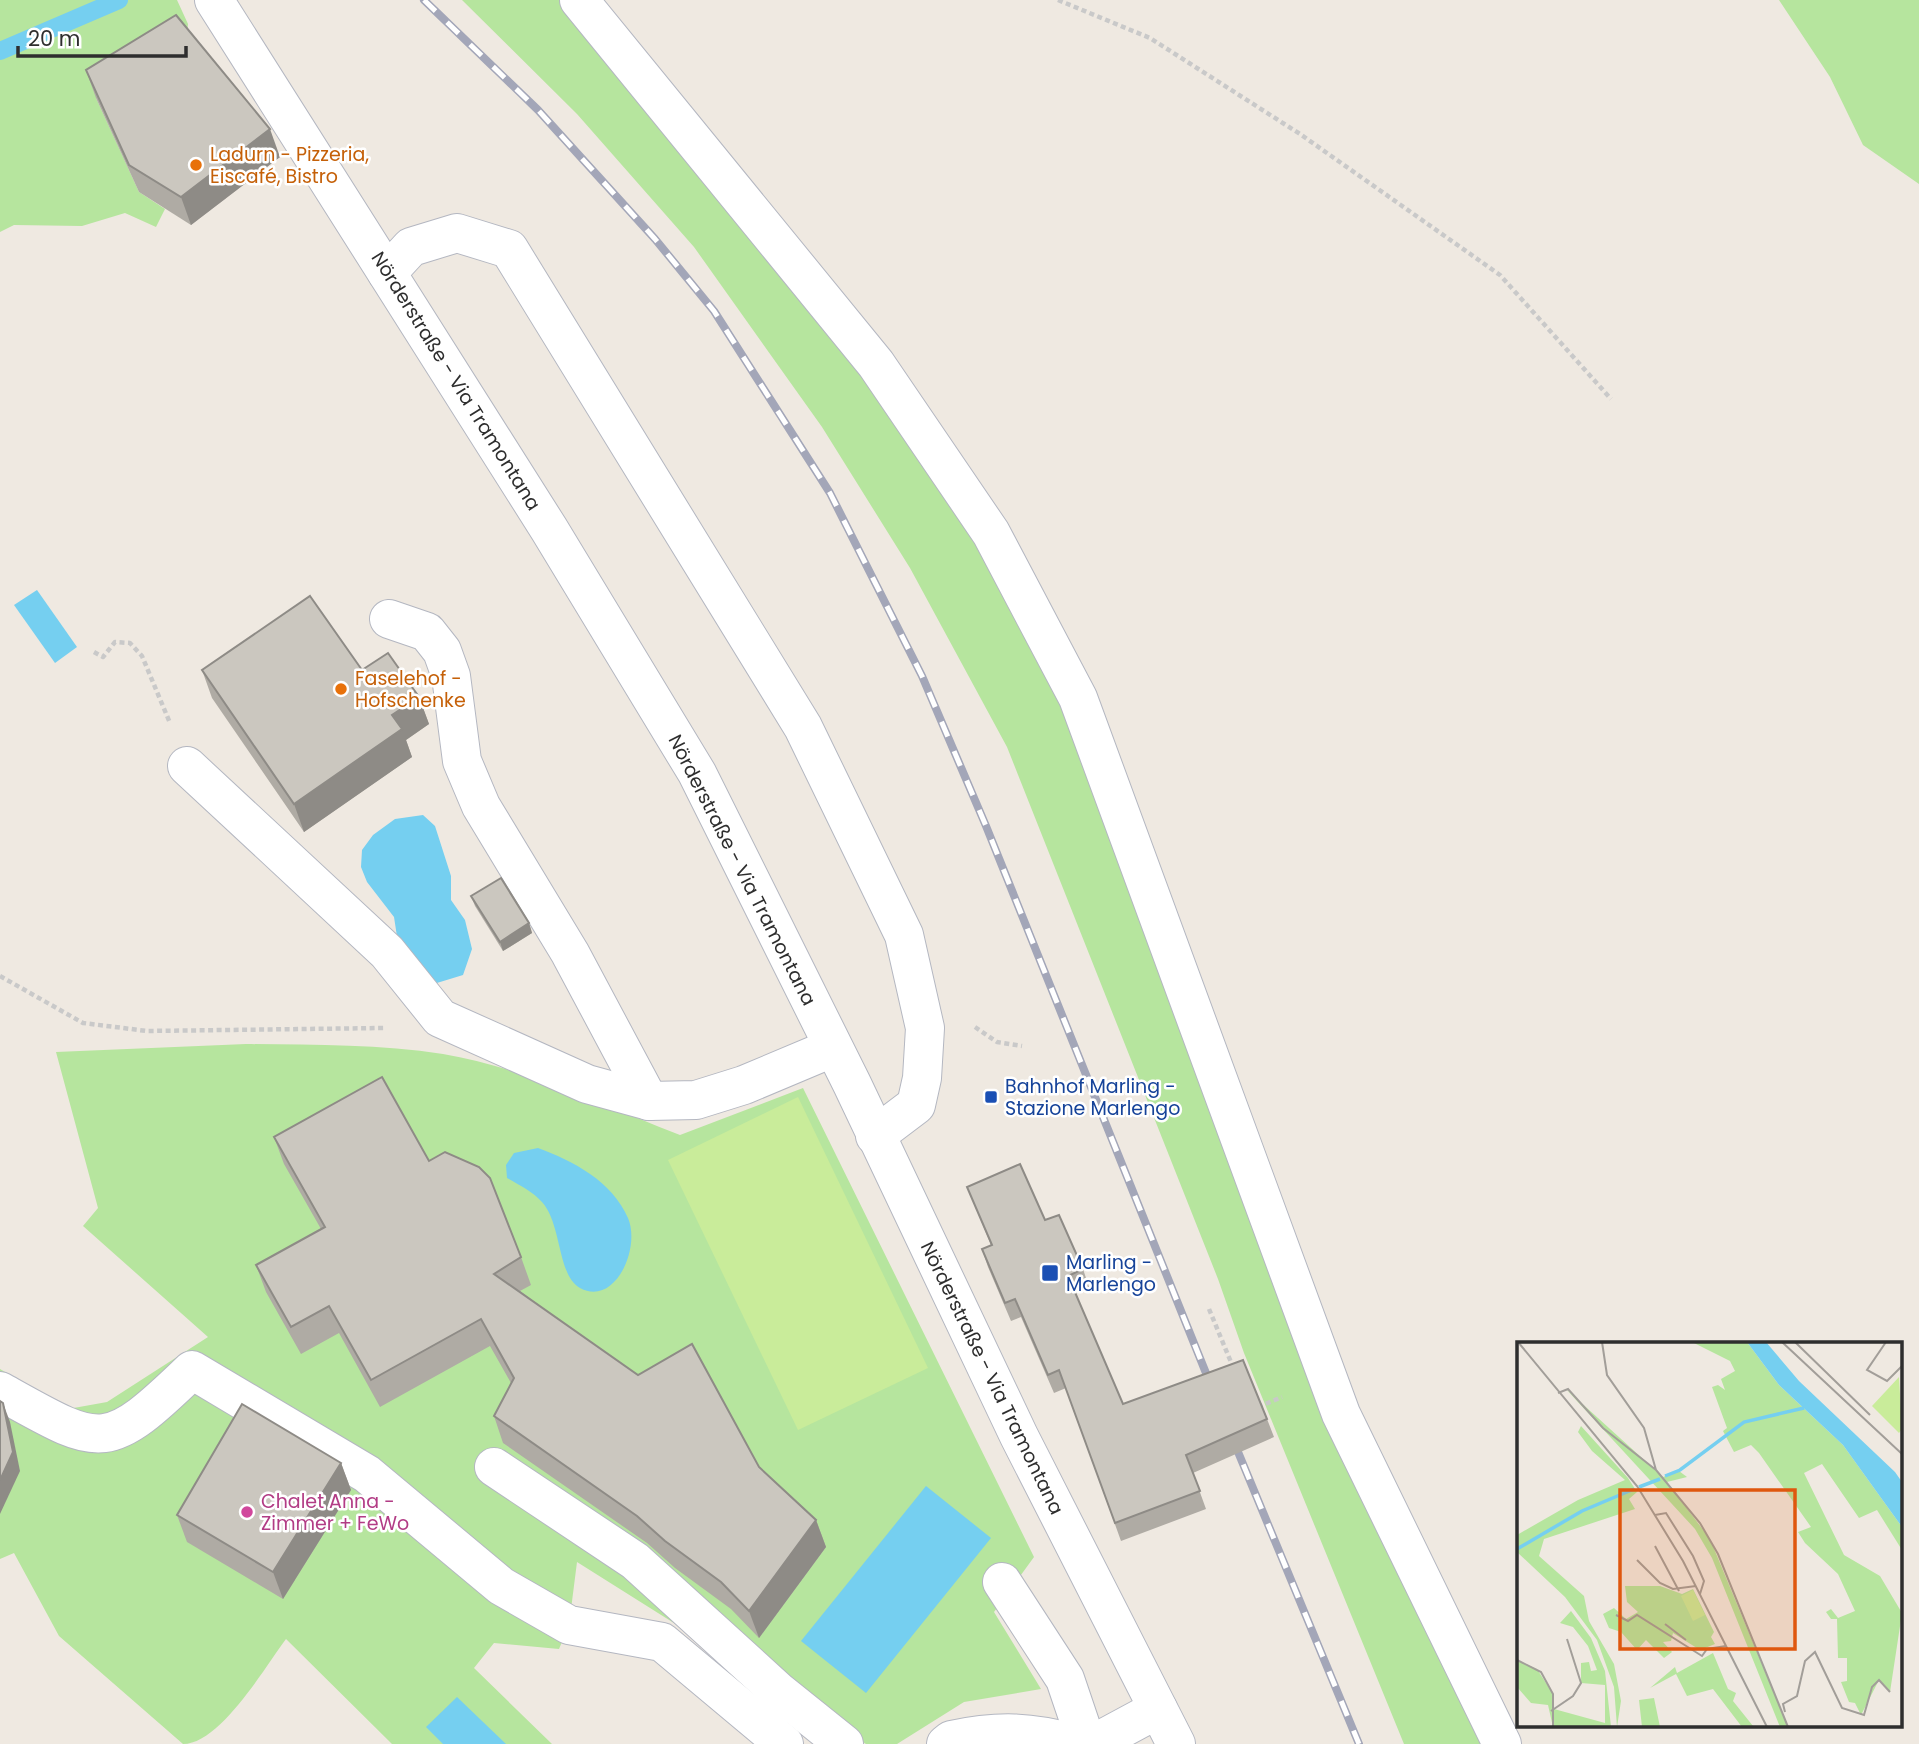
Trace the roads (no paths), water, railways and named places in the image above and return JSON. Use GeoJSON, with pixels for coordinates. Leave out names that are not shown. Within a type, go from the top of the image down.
{"type":"FeatureCollection","features":[{"type":"Feature","properties":{"kind":"street"},"geometry":{"type":"LineString","coordinates":[[579,0],[876,364],[991,533],[1077,698],[1341,1414],[1502,1744]]}},
{"type":"Feature","properties":{"kind":"street","name":"Nörderstraße - Via Tramontana"},"geometry":{"type":"LineString","coordinates":[[215,1],[549,529],[697,773],[1019,1436],[1176,1744]]}},
{"type":"Feature","properties":{"kind":"street"},"geometry":{"type":"LineString","coordinates":[[387,274],[411,247],[457,233],[509,249],[803,727],[904,934],[925,1028],[922,1078],[916,1105],[875,1136]]}},
{"type":"Feature","properties":{"kind":"street"},"geometry":{"type":"LineString","coordinates":[[389,618],[427,632],[442,651],[451,677],[461,761],[481,806],[570,953],[649,1101]]}},
{"type":"Feature","properties":{"kind":"street"},"geometry":{"type":"LineString","coordinates":[[187,766],[387,952],[440,1018],[587,1084],[649,1101],[696,1100],[744,1085],[832,1048]]}},
{"type":"Feature","properties":{"kind":"street"},"geometry":{"type":"LineString","coordinates":[[0,1391],[69,1429],[92,1436],[115,1433],[155,1406],[192,1370],[367,1474],[501,1586],[569,1625],[662,1642],[784,1744]]}},
{"type":"Feature","properties":{"kind":"street"},"geometry":{"type":"LineString","coordinates":[[494,1466],[635,1561],[778,1691],[844,1744]]}},
{"type":"Feature","properties":{"kind":"street"},"geometry":{"type":"LineString","coordinates":[[1002,1583],[1065,1679],[1087,1744]]}},
{"type":"Feature","properties":{"kind":"street"},"geometry":{"type":"LineString","coordinates":[[1093,1744],[1158,1709]]}},
{"type":"Feature","properties":{"kind":"street"},"geometry":{"type":"LineString","coordinates":[[946,1744],[951,1740],[991,1731],[1047,1736],[1077,1744]]}},
{"type":"Feature","properties":{"kind":"water"},"geometry":{"type":"Polygon","coordinates":[[[37,590],[77,647],[55,663],[14,605],[37,590]]]}},
{"type":"Feature","properties":{"kind":"water"},"geometry":{"type":"Polygon","coordinates":[[[423,815],[435,826],[451,876],[451,900],[465,920],[472,949],[463,975],[427,986],[398,943],[394,917],[367,882],[361,867],[362,850],[373,835],[395,819],[423,815]]]}},
{"type":"Feature","properties":{"kind":"water"},"geometry":{"type":"Polygon","coordinates":[[[538,1148],[578,1166],[602,1183],[621,1205],[628,1218],[631,1244],[628,1258],[614,1282],[604,1289],[593,1292],[580,1288],[573,1281],[563,1261],[548,1211],[534,1195],[507,1178],[506,1165],[514,1153],[538,1148]]]}},
{"type":"Feature","properties":{"kind":"water"},"geometry":{"type":"Polygon","coordinates":[[[926,1486],[991,1538],[866,1693],[801,1641],[926,1486]]]}},
{"type":"Feature","properties":{"kind":"water"},"geometry":{"type":"Polygon","coordinates":[[[457,1697],[506,1744],[443,1744],[426,1727],[457,1697]]]}},
{"type":"Feature","properties":{"kind":"waterway"},"geometry":{"type":"LineString","coordinates":[[0,51],[119,0]]}},
{"type":"Feature","properties":{"kind":"railway"},"geometry":{"type":"LineString","coordinates":[[424,0],[538,110],[655,239],[714,311],[830,493],[922,676],[986,826],[1214,1393]]}},
{"type":"Feature","properties":{"kind":"railway"},"geometry":{"type":"LineString","coordinates":[[1231,1435],[1359,1744]]}},
{"type":"Feature","properties":{"kind":"place","name":"Ladurn - Pizzeria, Eiscafé, Bistro"},"geometry":{"type":"Point","coordinates":[196,165]}},
{"type":"Feature","properties":{"kind":"place","name":"Faselehof - Hofschenke"},"geometry":{"type":"Point","coordinates":[341,689]}},
{"type":"Feature","properties":{"kind":"place","name":"Bahnhof Marling - Stazione Marlengo"},"geometry":{"type":"Point","coordinates":[991,1097]}},
{"type":"Feature","properties":{"kind":"place","name":"Marling - Marlengo"},"geometry":{"type":"Point","coordinates":[1050,1273]}},
{"type":"Feature","properties":{"kind":"place","name":"Chalet Anna - Zimmer + FeWo"},"geometry":{"type":"Point","coordinates":[247,1512]}}]}
